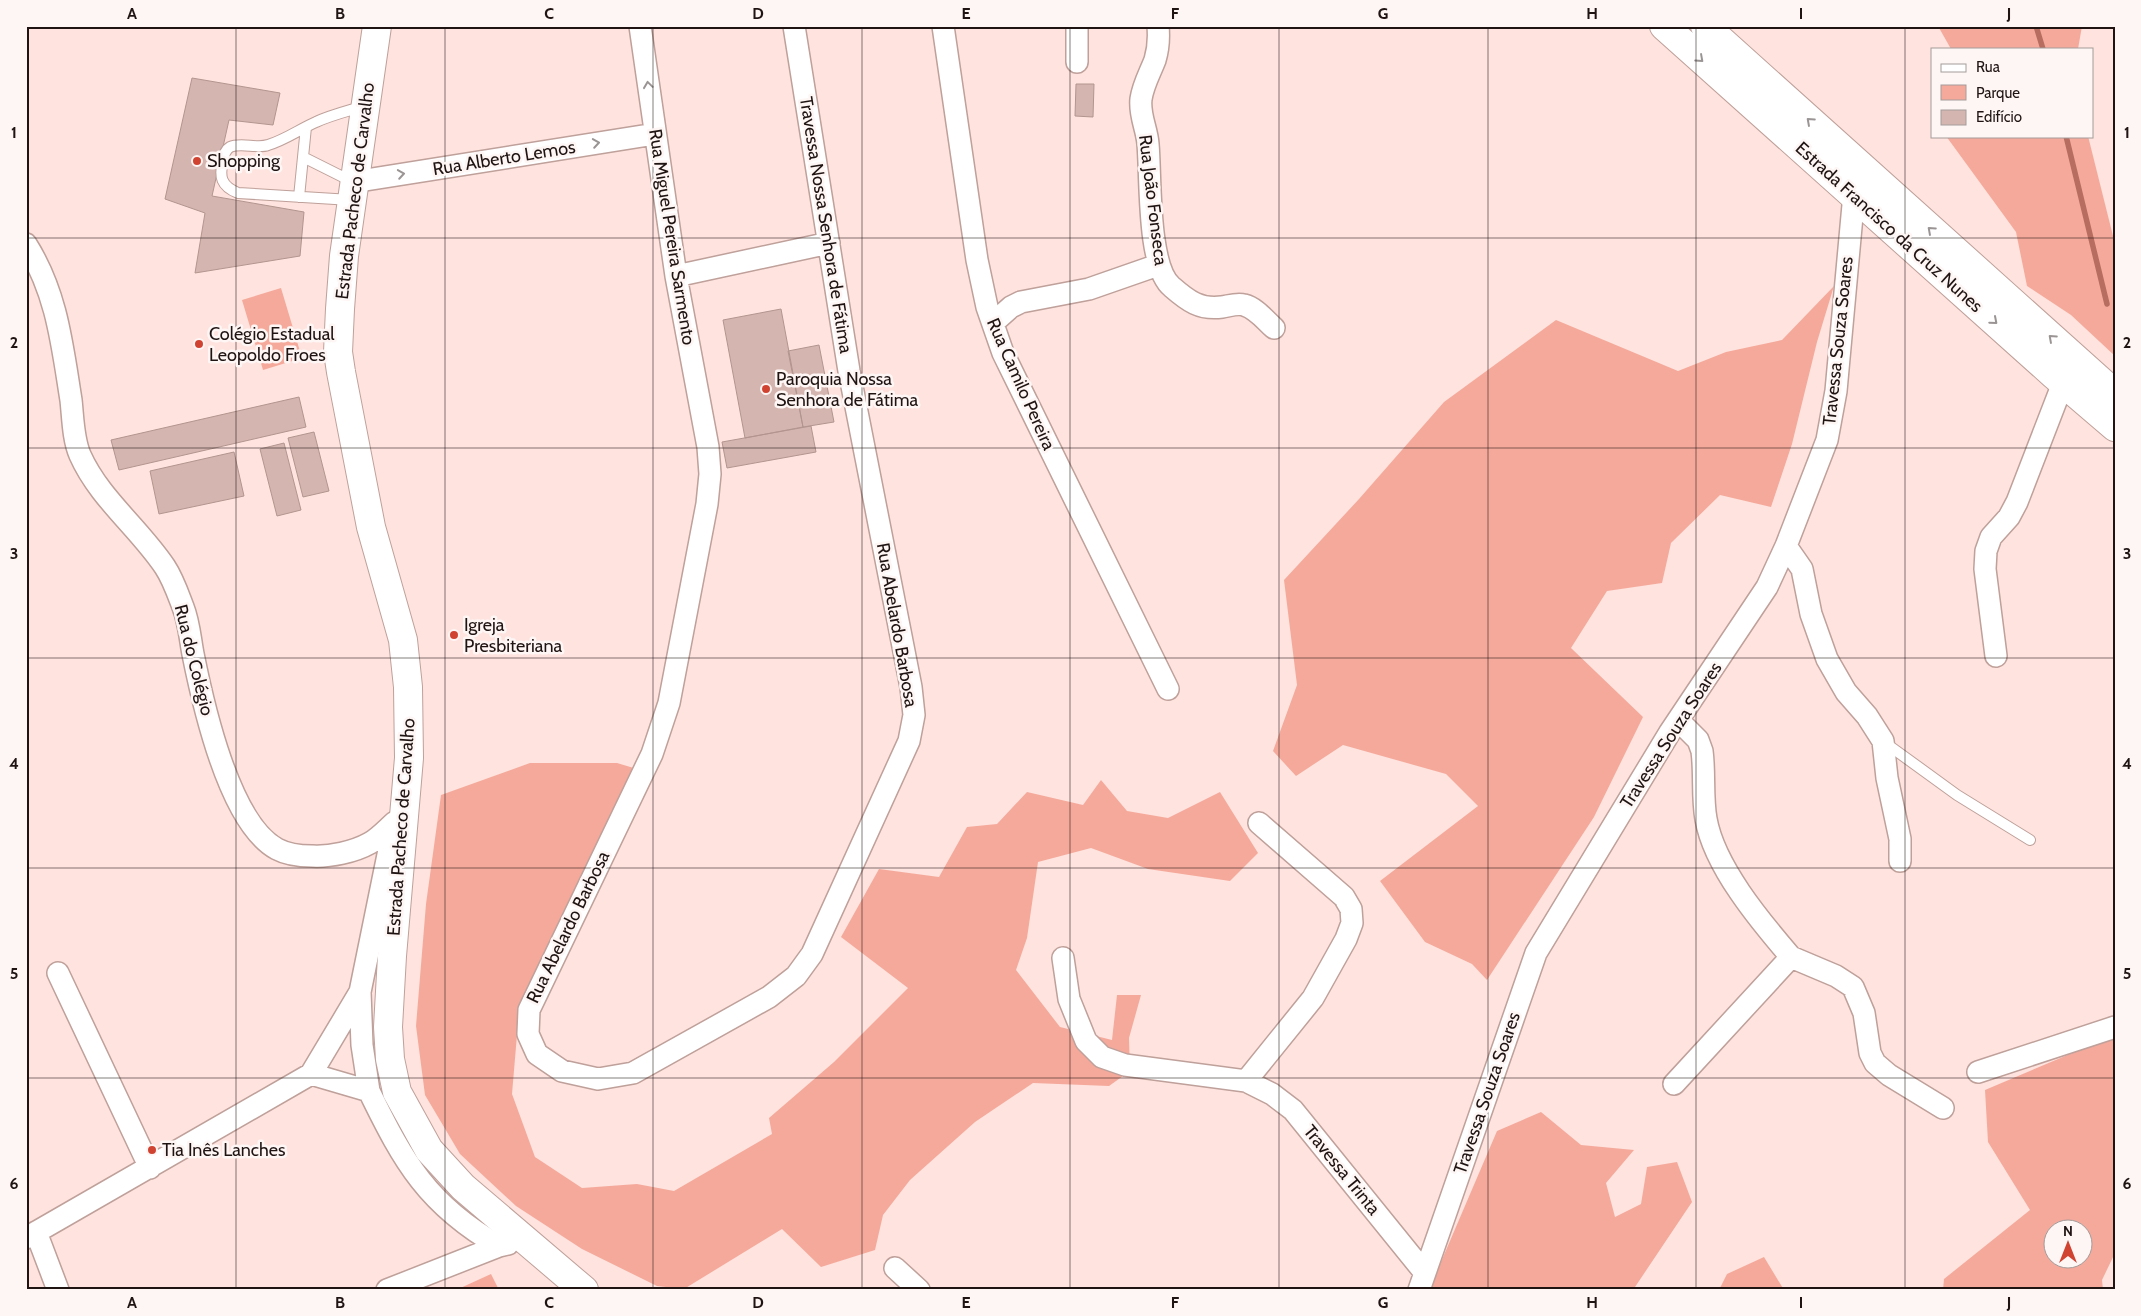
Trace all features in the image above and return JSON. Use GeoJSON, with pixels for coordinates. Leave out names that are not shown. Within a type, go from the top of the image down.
{"type":"FeatureCollection","features":[{"type":"Feature","properties":{"kind":"main road","name":"Estrada Pacheco de Carvalho"},"geometry":{"type":"LineString","coordinates":[[376,26],[343,265],[338,352],[371,527],[403,640],[408,687],[409,758],[392,956],[388,1026],[390,1059],[397,1092],[429,1150],[463,1188],[584,1290]]}},
{"type":"Feature","properties":{"kind":"main road","name":"Estrada Francisco da Cruz Nunes"},"geometry":{"type":"LineString","coordinates":[[1664,26],[2062,383],[2115,427]]}},
{"type":"Feature","properties":{"kind":"main road","name":"Estrada Francisco da Cruz Nunes"},"geometry":{"type":"LineString","coordinates":[[1705,26],[2115,394]]}},
{"type":"Feature","properties":{"kind":"street","name":"Rua Miguel Pereira Sarmento"},"geometry":{"type":"LineString","coordinates":[[640,26],[676,276],[708,447]]}},
{"type":"Feature","properties":{"kind":"street","name":"Travessa Nossa Senhora de Fátima"},"geometry":{"type":"LineString","coordinates":[[794,26],[849,371],[866,452]]}},
{"type":"Feature","properties":{"kind":"street","name":"Rua Camilo Pereira"},"geometry":{"type":"LineString","coordinates":[[942,26],[977,260],[987,307],[1003,353],[1168,689]]}},
{"type":"Feature","properties":{"kind":"street"},"geometry":{"type":"LineString","coordinates":[[1077,26],[1077,62]]}},
{"type":"Feature","properties":{"kind":"street","name":"Rua João Fonseca"},"geometry":{"type":"LineString","coordinates":[[1158,26],[1156,59],[1147,78],[1141,100],[1142,119],[1148,142],[1150,197],[1158,265],[1169,285],[1193,304],[1212,308],[1238,304],[1245,305],[1252,308],[1274,328]]}},
{"type":"Feature","properties":{"kind":"street","name":"Rua Alberto Lemos"},"geometry":{"type":"LineString","coordinates":[[352,191],[655,134]]}},
{"type":"Feature","properties":{"kind":"street","name":"Travessa Souza Soares"},"geometry":{"type":"LineString","coordinates":[[1422,1282],[1536,953],[1678,720],[1767,586],[1786,546],[1826,440],[1836,391],[1853,196],[1858,164]]}},
{"type":"Feature","properties":{"kind":"street"},"geometry":{"type":"LineString","coordinates":[[676,276],[829,242]]}},
{"type":"Feature","properties":{"kind":"street","name":"Rua do Colégio"},"geometry":{"type":"LineString","coordinates":[[26,244],[43,272],[54,308],[60,332],[79,453],[93,480],[156,554],[175,586],[187,617],[200,685],[215,742],[232,791],[243,809],[261,834],[276,848],[298,856],[330,855],[354,850],[371,843],[395,822]]}},
{"type":"Feature","properties":{"kind":"street"},"geometry":{"type":"LineString","coordinates":[[993,323],[1011,306],[1022,302],[1089,289],[1158,265]]}},
{"type":"Feature","properties":{"kind":"street"},"geometry":{"type":"LineString","coordinates":[[1996,656],[1985,569],[1986,551],[1991,537],[2009,517],[2018,502],[2062,383],[2075,359]]}},
{"type":"Feature","properties":{"kind":"street","name":"Rua Abelardo Barbosa"},"geometry":{"type":"LineString","coordinates":[[708,447],[710,474],[707,504],[669,703],[652,754],[528,1010],[528,1034],[537,1054],[562,1071],[598,1079],[632,1073],[770,997],[796,976],[812,954],[909,741],[914,714],[911,687],[866,452]]}},
{"type":"Feature","properties":{"kind":"street"},"geometry":{"type":"LineString","coordinates":[[1786,546],[1802,569],[1807,585],[1811,614],[1828,660],[1846,692],[1867,716],[1884,741],[1887,778],[1900,839],[1900,861]]}},
{"type":"Feature","properties":{"kind":"street"},"geometry":{"type":"LineString","coordinates":[[1678,720],[1698,740],[1702,751],[1706,818],[1714,846],[1770,933],[1791,957],[1836,976],[1853,987],[1862,1007],[1870,1053],[1876,1063],[1889,1075],[1943,1108]]}},
{"type":"Feature","properties":{"kind":"street"},"geometry":{"type":"LineString","coordinates":[[407,784],[395,822],[360,992],[362,1045],[369,1092],[392,1138],[418,1179],[444,1208],[473,1231],[499,1246]]}},
{"type":"Feature","properties":{"kind":"street"},"geometry":{"type":"LineString","coordinates":[[1246,1081],[1312,998],[1346,938],[1352,923],[1351,909],[1344,897],[1259,823]]}},
{"type":"Feature","properties":{"kind":"street"},"geometry":{"type":"LineString","coordinates":[[1674,1084],[1791,957]]}},
{"type":"Feature","properties":{"kind":"street","name":"Travessa Trinta"},"geometry":{"type":"LineString","coordinates":[[1063,958],[1070,999],[1086,1041],[1102,1057],[1125,1065],[1246,1081],[1272,1094],[1293,1110],[1422,1282]]}},
{"type":"Feature","properties":{"kind":"street"},"geometry":{"type":"LineString","coordinates":[[58,973],[150,1168]]}},
{"type":"Feature","properties":{"kind":"street"},"geometry":{"type":"LineString","coordinates":[[58,1290],[31,1235],[311,1074],[360,992]]}},
{"type":"Feature","properties":{"kind":"street"},"geometry":{"type":"LineString","coordinates":[[1978,1072],[2115,1027]]}},
{"type":"Feature","properties":{"kind":"street"},"geometry":{"type":"LineString","coordinates":[[311,1074],[369,1092]]}},
{"type":"Feature","properties":{"kind":"street"},"geometry":{"type":"LineString","coordinates":[[387,1290],[499,1246],[525,1242]]}},
{"type":"Feature","properties":{"kind":"street"},"geometry":{"type":"LineString","coordinates":[[895,1268],[919,1290]]}},
{"type":"Feature","properties":{"kind":"lane"},"geometry":{"type":"LineString","coordinates":[[352,191],[299,197],[238,193],[228,189],[221,181],[220,172],[228,148],[234,146],[265,146],[319,121],[365,106]]}},
{"type":"Feature","properties":{"kind":"lane"},"geometry":{"type":"LineString","coordinates":[[299,197],[306,127]]}},
{"type":"Feature","properties":{"kind":"lane"},"geometry":{"type":"LineString","coordinates":[[303,157],[352,191]]}},
{"type":"Feature","properties":{"kind":"lane"},"geometry":{"type":"LineString","coordinates":[[1884,741],[1957,794],[2030,840]]}},
{"type":"Feature","properties":{"kind":"green space"},"geometry":{"type":"Polygon","coordinates":[[[1938,26],[2082,26],[2078,48],[1950,48],[1938,26]]]}},
{"type":"Feature","properties":{"kind":"green space"},"geometry":{"type":"Polygon","coordinates":[[[1947,138],[2088,138],[2115,244],[2115,356],[2071,315],[2027,286],[2016,232],[1947,138]]]}},
{"type":"Feature","properties":{"kind":"green space"},"geometry":{"type":"Polygon","coordinates":[[[1834,286],[1817,342],[1792,444],[1771,507],[1720,495],[1671,543],[1662,583],[1607,591],[1571,648],[1643,717],[1594,817],[1487,980],[1472,964],[1425,942],[1380,881],[1478,806],[1446,774],[1343,745],[1296,776],[1273,751],[1297,685],[1284,580],[1359,499],[1444,402],[1556,320],[1678,371],[1726,352],[1782,340],[1834,286]]]}},
{"type":"Feature","properties":{"kind":"green space"},"geometry":{"type":"Polygon","coordinates":[[[281,288],[302,358],[263,370],[242,300],[281,288]]]}},
{"type":"Feature","properties":{"kind":"green space"},"geometry":{"type":"Polygon","coordinates":[[[530,763],[617,763],[637,769],[518,1023],[512,1094],[535,1157],[582,1188],[637,1184],[674,1191],[772,1134],[769,1118],[834,1062],[908,988],[841,937],[879,869],[939,877],[967,827],[997,824],[1027,792],[1083,805],[1101,780],[1127,811],[1168,818],[1220,792],[1258,853],[1230,881],[1148,869],[1091,848],[1038,862],[1027,938],[1016,970],[1060,1027],[1112,1040],[1117,995],[1141,995],[1129,1038],[1130,1071],[1109,1086],[1033,1083],[975,1122],[910,1180],[883,1215],[875,1250],[821,1267],[782,1229],[684,1289],[657,1286],[582,1249],[516,1206],[460,1154],[425,1095],[416,1026],[426,904],[441,795],[530,763]]]}},
{"type":"Feature","properties":{"kind":"green space"},"geometry":{"type":"Polygon","coordinates":[[[2115,1035],[2115,1253],[2102,1280],[2103,1290],[1943,1290],[1944,1279],[2030,1210],[1988,1142],[1985,1090],[2115,1035]]]}},
{"type":"Feature","properties":{"kind":"green space"},"geometry":{"type":"Polygon","coordinates":[[[1541,1112],[1581,1145],[1634,1150],[1606,1183],[1615,1217],[1641,1204],[1647,1167],[1677,1162],[1692,1202],[1633,1290],[1429,1290],[1497,1131],[1541,1112]]]}},
{"type":"Feature","properties":{"kind":"green space"},"geometry":{"type":"Polygon","coordinates":[[[1764,1257],[1784,1290],[1719,1290],[1727,1274],[1764,1257]]]}},
{"type":"Feature","properties":{"kind":"green space"},"geometry":{"type":"Polygon","coordinates":[[[491,1274],[499,1290],[456,1290],[491,1274]]]}},
{"type":"Feature","properties":{"kind":"building","name":"Shopping"},"geometry":{"type":"Polygon","coordinates":[[[192,78],[280,93],[273,125],[229,120],[212,196],[304,212],[300,256],[195,273],[205,213],[165,199],[192,78]]]}},
{"type":"Feature","properties":{"kind":"building"},"geometry":{"type":"Polygon","coordinates":[[[1076,84],[1094,84],[1093,117],[1075,116],[1076,84]]]}},
{"type":"Feature","properties":{"kind":"building","name":"Paroquia Nossa Senhora de Fátima"},"geometry":{"type":"Polygon","coordinates":[[[781,309],[803,427],[745,438],[723,320],[781,309]]]}},
{"type":"Feature","properties":{"kind":"building"},"geometry":{"type":"Polygon","coordinates":[[[819,345],[834,422],[803,427],[788,351],[819,345]]]}},
{"type":"Feature","properties":{"kind":"building"},"geometry":{"type":"Polygon","coordinates":[[[299,397],[306,427],[119,470],[111,440],[299,397]]]}},
{"type":"Feature","properties":{"kind":"building"},"geometry":{"type":"Polygon","coordinates":[[[811,426],[816,452],[727,468],[722,442],[811,426]]]}},
{"type":"Feature","properties":{"kind":"building"},"geometry":{"type":"Polygon","coordinates":[[[314,432],[329,491],[303,497],[288,438],[314,432]]]}},
{"type":"Feature","properties":{"kind":"building"},"geometry":{"type":"Polygon","coordinates":[[[284,443],[301,510],[277,516],[260,449],[284,443]]]}},
{"type":"Feature","properties":{"kind":"building"},"geometry":{"type":"Polygon","coordinates":[[[234,452],[244,496],[159,514],[150,471],[234,452]]]}},
{"type":"Feature","properties":{"kind":"waterway"},"geometry":{"type":"LineString","coordinates":[[2036,26],[2043,48]]}},
{"type":"Feature","properties":{"kind":"waterway"},"geometry":{"type":"LineString","coordinates":[[2066,138],[2107,304]]}},
{"type":"Feature","properties":{"kind":"place","name":"Shopping"},"geometry":{"type":"Point","coordinates":[197,161]}},
{"type":"Feature","properties":{"kind":"place","name":"Colégio Estadual Leopoldo Froes"},"geometry":{"type":"Point","coordinates":[199,344]}},
{"type":"Feature","properties":{"kind":"place","name":"Paroquia Nossa Senhora de Fátima"},"geometry":{"type":"Point","coordinates":[766,389]}},
{"type":"Feature","properties":{"kind":"place","name":"Igreja Presbiteriana"},"geometry":{"type":"Point","coordinates":[454,635]}},
{"type":"Feature","properties":{"kind":"place","name":"Tia Inês Lanches"},"geometry":{"type":"Point","coordinates":[152,1150]}}]}
